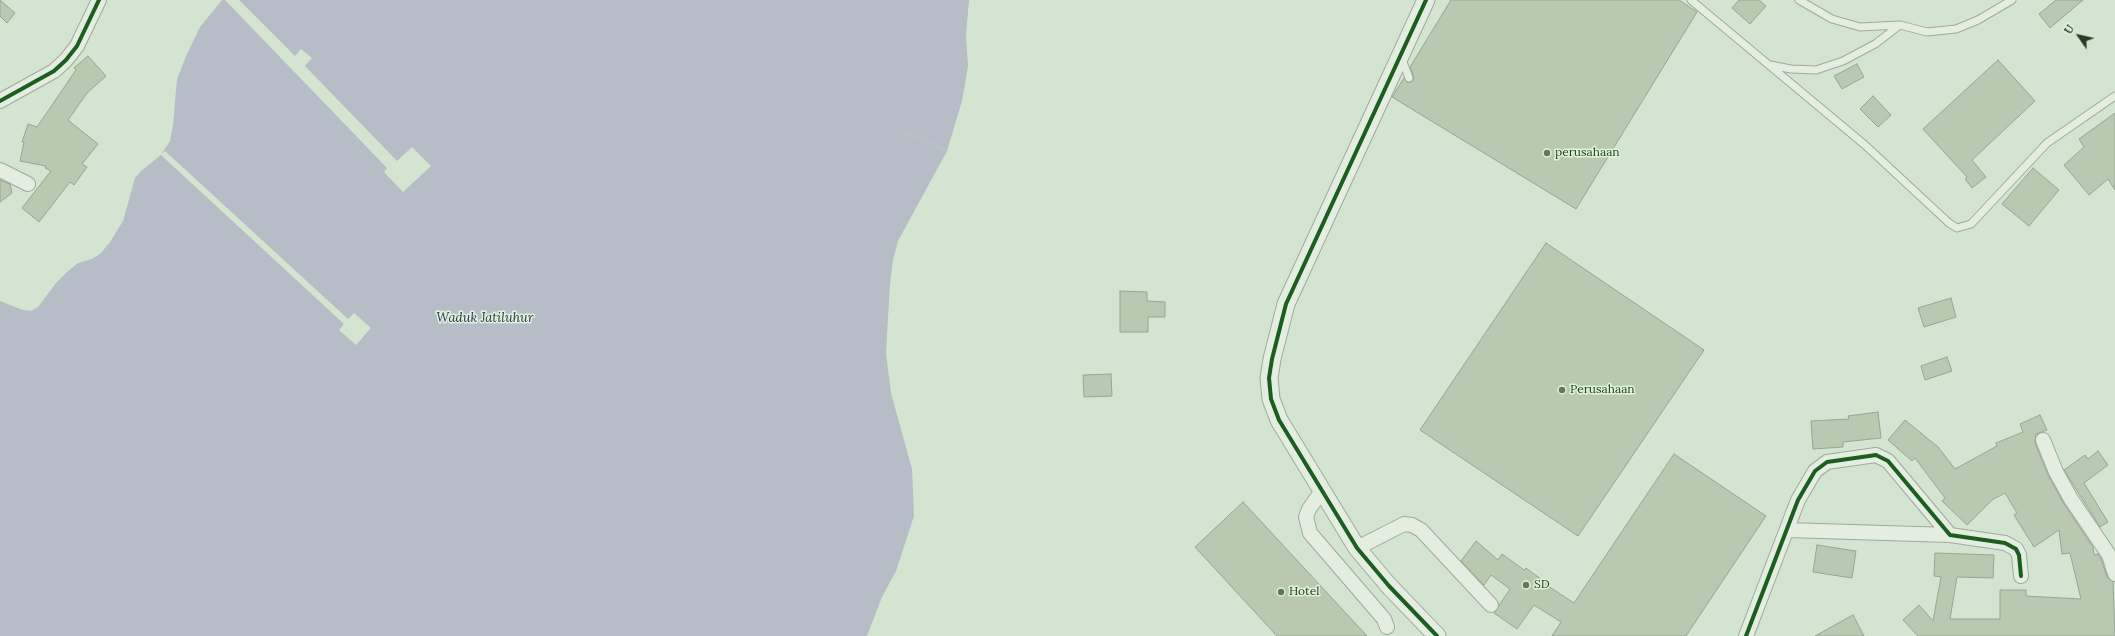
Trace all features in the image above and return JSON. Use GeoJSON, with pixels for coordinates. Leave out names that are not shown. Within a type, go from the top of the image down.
{"type":"FeatureCollection","features":[{"type":"Feature","properties":{"kind":"street"},"geometry":{"type":"LineString","coordinates":[[0,101],[54,71],[66,60],[77,46],[98,0]]}},
{"type":"Feature","properties":{"kind":"street"},"geometry":{"type":"LineString","coordinates":[[1426,0],[1286,304],[1272,359],[1269,378],[1271,399],[1289,439],[1357,548],[1388,586],[1436,636]]}},
{"type":"Feature","properties":{"kind":"street"},"geometry":{"type":"LineString","coordinates":[[0,170],[28,184]]}},
{"type":"Feature","properties":{"kind":"street"},"geometry":{"type":"LineString","coordinates":[[2043,440],[2056,472],[2071,499],[2109,555],[2115,574]]}},
{"type":"Feature","properties":{"kind":"street"},"geometry":{"type":"LineString","coordinates":[[1746,636],[1786,530],[1808,480],[1821,465],[1827,462],[1876,455],[1893,466],[1950,535]]}},
{"type":"Feature","properties":{"kind":"street"},"geometry":{"type":"LineString","coordinates":[[1321,492],[1309,509],[1306,517],[1310,533],[1384,619],[1388,627]]}},
{"type":"Feature","properties":{"kind":"street"},"geometry":{"type":"LineString","coordinates":[[1357,548],[1404,524],[1412,524],[1421,530],[1491,605]]}},
{"type":"Feature","properties":{"kind":"street"},"geometry":{"type":"LineString","coordinates":[[1786,530],[1950,535],[1994,541],[2012,546],[2019,555],[2020,576]]}},
{"type":"Feature","properties":{"kind":"lane"},"geometry":{"type":"LineString","coordinates":[[1691,0],[1865,145],[1949,223],[1957,228],[1970,224],[2046,143],[2115,96]]}},
{"type":"Feature","properties":{"kind":"lane"},"geometry":{"type":"LineString","coordinates":[[1799,0],[1832,19],[1860,27],[1900,25],[1927,32],[1956,29],[1978,20],[2012,0]]}},
{"type":"Feature","properties":{"kind":"lane"},"geometry":{"type":"LineString","coordinates":[[1768,65],[1791,69],[1816,70],[1843,61],[1869,47],[1900,25]]}},
{"type":"Feature","properties":{"kind":"lane"},"geometry":{"type":"LineString","coordinates":[[1401,57],[1409,78]]}},
{"type":"Feature","properties":{"kind":"path"},"geometry":{"type":"LineString","coordinates":[[903,134],[915,136],[947,150]]}},
{"type":"Feature","properties":{"kind":"water","name":"Waduk Jatiluhur"},"geometry":{"type":"Polygon","coordinates":[[[222,0],[969,0],[966,36],[968,66],[962,101],[947,151],[898,241],[893,260],[886,353],[891,393],[912,469],[914,516],[896,571],[882,597],[867,636],[0,636],[0,301],[23,310],[31,311],[38,307],[56,283],[67,272],[78,263],[92,259],[101,253],[110,242],[123,221],[135,178],[141,171],[161,155],[170,141],[177,79],[200,27],[222,0]]]}},
{"type":"Feature","properties":{"kind":"pier"},"geometry":{"type":"Polygon","coordinates":[[[225,0],[239,0],[295,56],[301,49],[312,58],[305,66],[397,161],[412,147],[431,166],[403,192],[384,172],[387,168],[225,0]]]}},
{"type":"Feature","properties":{"kind":"pier"},"geometry":{"type":"Polygon","coordinates":[[[165,151],[348,319],[354,313],[371,328],[356,345],[339,330],[344,324],[161,155],[165,151]]]}},
{"type":"Feature","properties":{"kind":"building"},"geometry":{"type":"Polygon","coordinates":[[[0,0],[15,13],[7,23],[0,16],[0,0]]]}},
{"type":"Feature","properties":{"kind":"building","name":"perusahaan"},"geometry":{"type":"Polygon","coordinates":[[[1451,0],[1679,0],[1697,12],[1576,209],[1392,97],[1404,78],[1408,83],[1413,81],[1414,77],[1410,67],[1451,0]]]}},
{"type":"Feature","properties":{"kind":"building"},"geometry":{"type":"Polygon","coordinates":[[[1739,0],[1759,0],[1766,6],[1750,24],[1732,8],[1739,0]]]}},
{"type":"Feature","properties":{"kind":"building"},"geometry":{"type":"Polygon","coordinates":[[[2056,0],[2083,0],[2050,28],[2039,14],[2056,0]]]}},
{"type":"Feature","properties":{"kind":"building"},"geometry":{"type":"Polygon","coordinates":[[[88,56],[106,76],[87,93],[68,120],[98,144],[82,164],[87,167],[74,185],[70,182],[39,222],[22,208],[51,171],[45,168],[46,166],[20,161],[24,142],[22,142],[28,124],[37,127],[76,70],[74,68],[88,56]]]}},
{"type":"Feature","properties":{"kind":"building"},"geometry":{"type":"Polygon","coordinates":[[[1998,60],[2035,101],[1972,160],[1986,177],[1972,188],[1965,179],[1967,177],[1923,129],[1998,60]]]}},
{"type":"Feature","properties":{"kind":"building"},"geometry":{"type":"Polygon","coordinates":[[[1857,64],[1864,77],[1842,89],[1834,76],[1857,64]]]}},
{"type":"Feature","properties":{"kind":"building"},"geometry":{"type":"Polygon","coordinates":[[[1873,96],[1891,115],[1878,127],[1860,109],[1873,96]]]}},
{"type":"Feature","properties":{"kind":"building"},"geometry":{"type":"Polygon","coordinates":[[[2115,113],[2115,190],[2108,179],[2089,195],[2064,165],[2084,147],[2079,139],[2115,113]]]}},
{"type":"Feature","properties":{"kind":"building"},"geometry":{"type":"Polygon","coordinates":[[[2033,168],[2059,190],[2029,226],[2002,204],[2033,168]]]}},
{"type":"Feature","properties":{"kind":"building"},"geometry":{"type":"Polygon","coordinates":[[[0,180],[10,184],[12,193],[0,202],[0,180]]]}},
{"type":"Feature","properties":{"kind":"building","name":"Perusahaan"},"geometry":{"type":"Polygon","coordinates":[[[1546,243],[1704,350],[1578,536],[1420,430],[1546,243]]]}},
{"type":"Feature","properties":{"kind":"building"},"geometry":{"type":"Polygon","coordinates":[[[1120,291],[1147,292],[1147,301],[1165,302],[1165,317],[1148,317],[1148,332],[1120,332],[1120,291]]]}},
{"type":"Feature","properties":{"kind":"building"},"geometry":{"type":"Polygon","coordinates":[[[1951,298],[1956,317],[1924,327],[1918,308],[1951,298]]]}},
{"type":"Feature","properties":{"kind":"building"},"geometry":{"type":"Polygon","coordinates":[[[1947,357],[1952,371],[1925,380],[1921,366],[1947,357]]]}},
{"type":"Feature","properties":{"kind":"building"},"geometry":{"type":"Polygon","coordinates":[[[1111,374],[1112,396],[1084,397],[1083,375],[1111,374]]]}},
{"type":"Feature","properties":{"kind":"building"},"geometry":{"type":"Polygon","coordinates":[[[1878,412],[1881,438],[1843,442],[1843,447],[1813,449],[1811,421],[1849,419],[1848,416],[1878,412]]]}},
{"type":"Feature","properties":{"kind":"building"},"geometry":{"type":"Polygon","coordinates":[[[2040,415],[2047,430],[2036,434],[2035,443],[2048,475],[2064,504],[2093,547],[2094,555],[2098,554],[2101,559],[2107,577],[2113,582],[2115,636],[1918,636],[1903,620],[1919,605],[1933,621],[1941,577],[1934,576],[1935,553],[1994,555],[1993,578],[1957,577],[1950,619],[2000,619],[2000,590],[2026,590],[2026,596],[2081,599],[2070,553],[2062,554],[2059,530],[2034,547],[2014,515],[2017,513],[2005,493],[1992,500],[1967,525],[1942,501],[1945,498],[1915,458],[1912,461],[1888,440],[1905,420],[1938,447],[1955,469],[1997,446],[1996,443],[2023,432],[2020,424],[2040,415]]]}},
{"type":"Feature","properties":{"kind":"building"},"geometry":{"type":"Polygon","coordinates":[[[2098,451],[2108,465],[2084,483],[2108,522],[2100,527],[2064,470],[2085,455],[2088,459],[2098,451]]]}},
{"type":"Feature","properties":{"kind":"building"},"geometry":{"type":"Polygon","coordinates":[[[1674,454],[1766,516],[1686,636],[1552,636],[1561,622],[1534,605],[1517,629],[1494,613],[1510,589],[1491,575],[1484,585],[1461,561],[1476,541],[1498,560],[1502,554],[1524,570],[1526,568],[1549,585],[1548,586],[1574,603],[1674,454]]]}},
{"type":"Feature","properties":{"kind":"building","name":"Hotel"},"geometry":{"type":"Polygon","coordinates":[[[1243,502],[1367,636],[1277,636],[1195,547],[1243,502]]]}},
{"type":"Feature","properties":{"kind":"building"},"geometry":{"type":"Polygon","coordinates":[[[1817,545],[1856,551],[1852,578],[1813,572],[1817,545]]]}},
{"type":"Feature","properties":{"kind":"building"},"geometry":{"type":"Polygon","coordinates":[[[1853,615],[1864,636],[1815,636],[1853,615]]]}},
{"type":"Feature","properties":{"kind":"cycle path"},"geometry":{"type":"LineString","coordinates":[[0,101],[54,71],[66,60],[77,46],[99,0]]}},
{"type":"Feature","properties":{"kind":"cycle path"},"geometry":{"type":"LineString","coordinates":[[1426,0],[1286,304],[1272,359],[1269,378],[1271,399],[1279,420],[1357,548],[1389,586],[1437,636]]}},
{"type":"Feature","properties":{"kind":"cycle path"},"geometry":{"type":"LineString","coordinates":[[1746,636],[1798,500],[1815,471],[1827,462],[1876,455],[1888,461],[1950,535],[2005,543],[2016,549],[2019,555],[2021,576]]}},
{"type":"Feature","properties":{"kind":"place","name":"perusahaan"},"geometry":{"type":"Point","coordinates":[1547,153]}},
{"type":"Feature","properties":{"kind":"place","name":"Perusahaan"},"geometry":{"type":"Point","coordinates":[1562,390]}},
{"type":"Feature","properties":{"kind":"place","name":"SD"},"geometry":{"type":"Point","coordinates":[1526,585]}},
{"type":"Feature","properties":{"kind":"place","name":"Hotel"},"geometry":{"type":"Point","coordinates":[1281,592]}}]}
